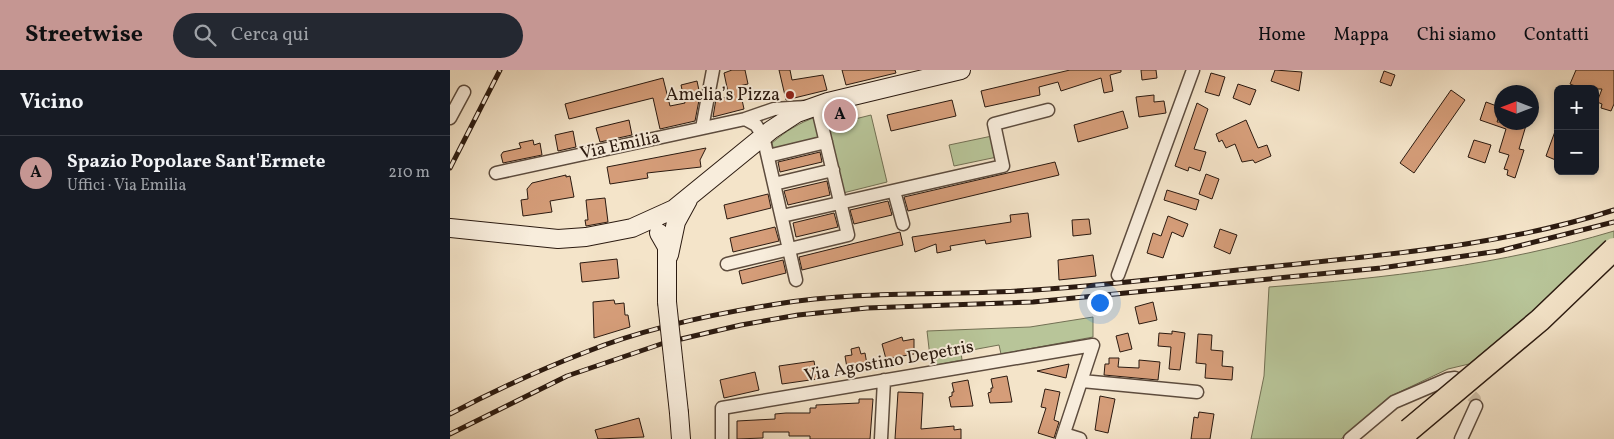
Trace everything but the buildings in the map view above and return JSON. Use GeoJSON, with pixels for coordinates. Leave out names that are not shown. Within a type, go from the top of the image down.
{"type":"FeatureCollection","features":[{"type":"Feature","properties":{"kind":"highway"},"geometry":{"type":"LineString","coordinates":[[1414,435],[1540,320],[1614,249]]}},
{"type":"Feature","properties":{"kind":"highway"},"geometry":{"type":"LineString","coordinates":[[1414,435],[1568,311],[1614,267]]}},
{"type":"Feature","properties":{"kind":"main road","name":"Via Emilia"},"geometry":{"type":"LineString","coordinates":[[664,225],[690,196],[763,136],[774,117],[910,76],[961,70]]}},
{"type":"Feature","properties":{"kind":"main road"},"geometry":{"type":"LineString","coordinates":[[457,228],[558,239],[664,225],[668,258],[667,302],[682,439]]}},
{"type":"Feature","properties":{"kind":"street"},"geometry":{"type":"LineString","coordinates":[[702,128],[713,70]]}},
{"type":"Feature","properties":{"kind":"street"},"geometry":{"type":"LineString","coordinates":[[1118,275],[1193,70]]}},
{"type":"Feature","properties":{"kind":"street"},"geometry":{"type":"LineString","coordinates":[[450,118],[464,92]]}},
{"type":"Feature","properties":{"kind":"street"},"geometry":{"type":"LineString","coordinates":[[727,264],[848,235],[826,142],[814,106]]}},
{"type":"Feature","properties":{"kind":"street"},"geometry":{"type":"LineString","coordinates":[[782,216],[1003,166],[994,124],[1048,110]]}},
{"type":"Feature","properties":{"kind":"street","name":"Via Emilia"},"geometry":{"type":"LineString","coordinates":[[496,173],[744,119],[774,117]]}},
{"type":"Feature","properties":{"kind":"street"},"geometry":{"type":"LineString","coordinates":[[744,119],[756,125],[763,136],[796,280]]}},
{"type":"Feature","properties":{"kind":"street"},"geometry":{"type":"LineString","coordinates":[[768,156],[826,142]]}},
{"type":"Feature","properties":{"kind":"street"},"geometry":{"type":"LineString","coordinates":[[774,184],[833,170]]}},
{"type":"Feature","properties":{"kind":"street"},"geometry":{"type":"LineString","coordinates":[[894,191],[903,224]]}},
{"type":"Feature","properties":{"kind":"street","name":"Via Agostino Depetris"},"geometry":{"type":"LineString","coordinates":[[722,439],[722,408],[1093,345],[1082,381]]}},
{"type":"Feature","properties":{"kind":"street"},"geometry":{"type":"LineString","coordinates":[[1350,439],[1394,402],[1439,382],[1455,378]]}},
{"type":"Feature","properties":{"kind":"street"},"geometry":{"type":"LineString","coordinates":[[881,439],[884,380]]}},
{"type":"Feature","properties":{"kind":"street"},"geometry":{"type":"LineString","coordinates":[[1080,439],[1063,437],[1082,381],[1197,392]]}},
{"type":"Feature","properties":{"kind":"street"},"geometry":{"type":"LineString","coordinates":[[1462,439],[1476,406]]}},
{"type":"Feature","properties":{"kind":"green space"},"geometry":{"type":"Polygon","coordinates":[[[871,115],[887,182],[843,193],[827,126],[871,115]]]}},
{"type":"Feature","properties":{"kind":"green space"},"geometry":{"type":"Polygon","coordinates":[[[816,117],[822,138],[774,151],[772,143],[798,125],[816,117]]]}},
{"type":"Feature","properties":{"kind":"green space"},"geometry":{"type":"Polygon","coordinates":[[[992,136],[997,157],[954,166],[949,145],[992,136]]]}},
{"type":"Feature","properties":{"kind":"green space"},"geometry":{"type":"Polygon","coordinates":[[[1614,231],[1614,240],[1569,281],[1469,364],[1448,369],[1389,397],[1341,439],[1251,439],[1264,376],[1269,287],[1443,268],[1529,253],[1614,231]]]}},
{"type":"Feature","properties":{"kind":"green space"},"geometry":{"type":"Polygon","coordinates":[[[1093,317],[1093,337],[1001,354],[999,345],[961,352],[962,360],[931,366],[927,331],[1030,327],[1093,317]]]}},
{"type":"Feature","properties":{"kind":"tunnel"},"geometry":{"type":"LineString","coordinates":[[1459,383],[1475,399],[1476,406]]}},
{"type":"Feature","properties":{"kind":"railway"},"geometry":{"type":"LineString","coordinates":[[450,168],[500,70]]}},
{"type":"Feature","properties":{"kind":"railway"},"geometry":{"type":"LineString","coordinates":[[450,414],[534,373],[609,343],[704,317],[753,308],[841,297],[1065,288],[1363,257],[1490,240],[1532,232],[1614,210]]}},
{"type":"Feature","properties":{"kind":"railway"},"geometry":{"type":"LineString","coordinates":[[450,434],[567,376],[664,343],[741,325],[798,315],[867,308],[1033,302],[1381,268],[1499,251],[1614,222]]}},
{"type":"Feature","properties":{"kind":"place","name":"Amelia’s Pizza"},"geometry":{"type":"Point","coordinates":[790,95]}},
{"type":"Feature","properties":{"kind":"place","name":"Spazio Popolare Sant'Ermete"},"geometry":{"type":"Point","coordinates":[840,115]}}]}
